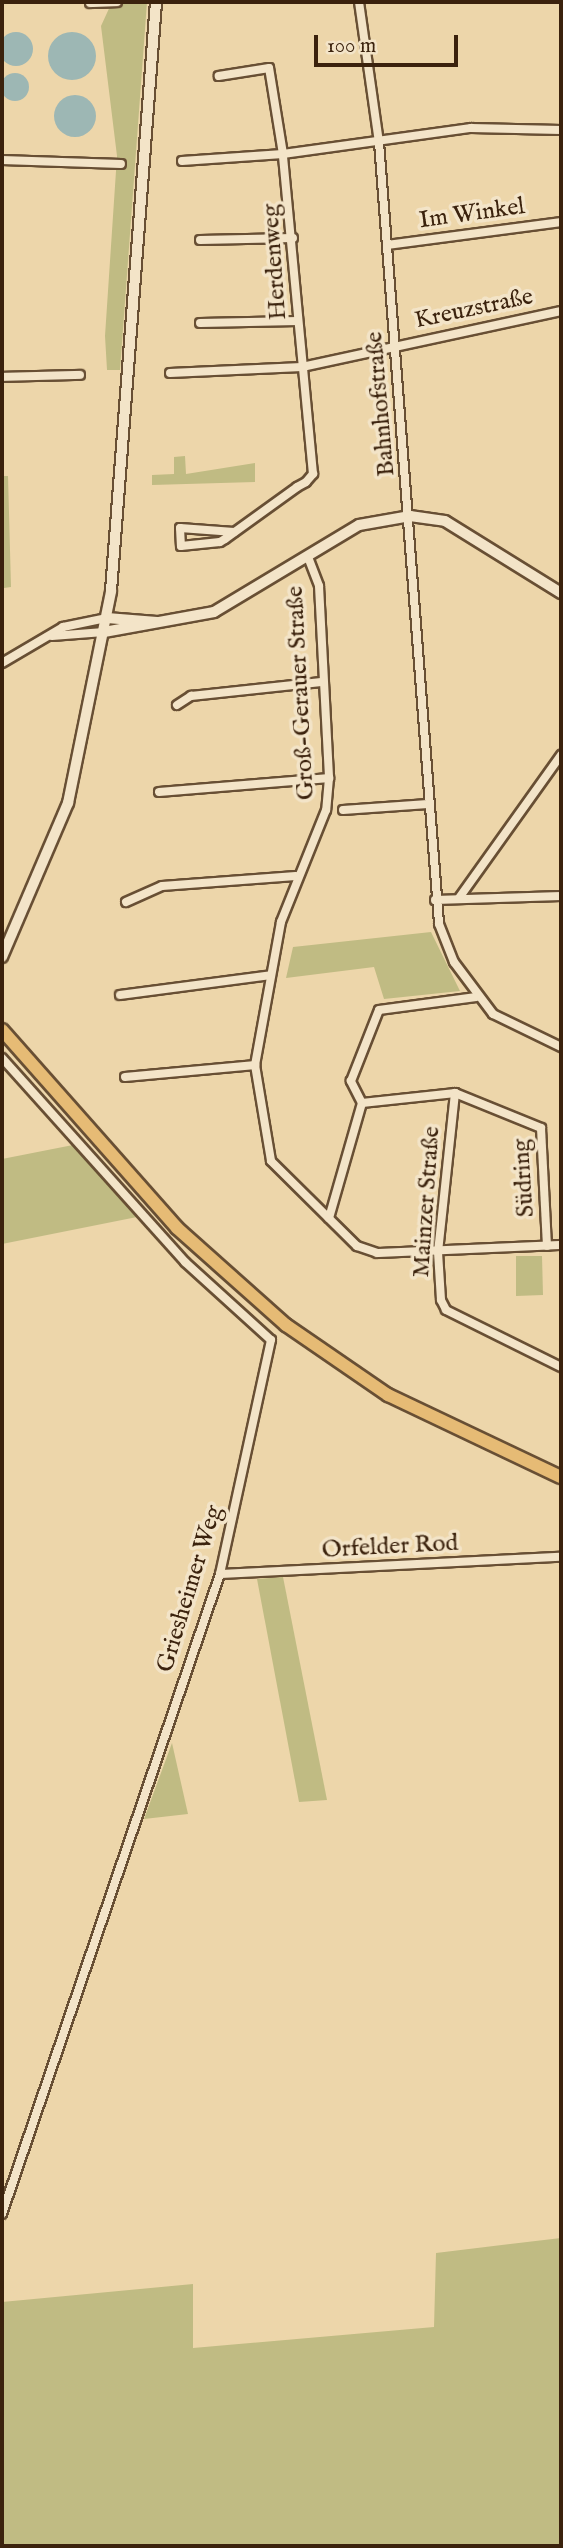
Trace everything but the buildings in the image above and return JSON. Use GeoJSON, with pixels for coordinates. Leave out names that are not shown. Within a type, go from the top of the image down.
{"type":"FeatureCollection","features":[{"type":"Feature","properties":{"kind":"main road"},"geometry":{"type":"LineString","coordinates":[[2,957],[68,803],[107,618],[131,367],[156,2]]}},
{"type":"Feature","properties":{"kind":"main road"},"geometry":{"type":"LineString","coordinates":[[2,940],[14,930]]}},
{"type":"Feature","properties":{"kind":"main road"},"geometry":{"type":"LineString","coordinates":[[2,1030],[177,1228],[286,1325],[388,1395],[561,1478]]}},
{"type":"Feature","properties":{"kind":"street"},"geometry":{"type":"LineString","coordinates":[[90,3],[117,2]]}},
{"type":"Feature","properties":{"kind":"street","name":"Bahnhofstraße"},"geometry":{"type":"LineString","coordinates":[[359,2],[379,142],[410,516],[435,900],[454,962],[476,997],[493,1014],[561,1047]]}},
{"type":"Feature","properties":{"kind":"street","name":"Herdenweg"},"geometry":{"type":"LineString","coordinates":[[219,76],[269,68],[293,238],[312,477],[234,533]]}},
{"type":"Feature","properties":{"kind":"street"},"geometry":{"type":"LineString","coordinates":[[182,161],[283,154],[471,128],[561,130]]}},
{"type":"Feature","properties":{"kind":"street"},"geometry":{"type":"LineString","coordinates":[[2,160],[121,164]]}},
{"type":"Feature","properties":{"kind":"street","name":"Im Winkel"},"geometry":{"type":"LineString","coordinates":[[387,245],[561,222]]}},
{"type":"Feature","properties":{"kind":"street"},"geometry":{"type":"LineString","coordinates":[[200,240],[293,238]]}},
{"type":"Feature","properties":{"kind":"street","name":"Kreuzstraße"},"geometry":{"type":"LineString","coordinates":[[170,373],[302,366],[561,311]]}},
{"type":"Feature","properties":{"kind":"street"},"geometry":{"type":"LineString","coordinates":[[200,323],[298,321]]}},
{"type":"Feature","properties":{"kind":"street"},"geometry":{"type":"LineString","coordinates":[[2,377],[80,375]]}},
{"type":"Feature","properties":{"kind":"street"},"geometry":{"type":"LineString","coordinates":[[45,637],[172,623],[230,606],[359,525],[410,516],[445,521],[561,593]]}},
{"type":"Feature","properties":{"kind":"street"},"geometry":{"type":"LineString","coordinates":[[180,528],[234,533],[214,544],[181,546],[180,528]]}},
{"type":"Feature","properties":{"kind":"street","name":"Groß-Gerauer Straße"},"geometry":{"type":"LineString","coordinates":[[308,557],[319,586],[321,682],[329,778],[326,810],[296,876],[271,975],[256,1065],[271,1161],[357,1246],[377,1253],[561,1245]]}},
{"type":"Feature","properties":{"kind":"street"},"geometry":{"type":"LineString","coordinates":[[2,663],[45,637],[84,619],[172,623]]}},
{"type":"Feature","properties":{"kind":"street"},"geometry":{"type":"LineString","coordinates":[[177,705],[191,696],[321,682]]}},
{"type":"Feature","properties":{"kind":"street"},"geometry":{"type":"LineString","coordinates":[[459,898],[561,755]]}},
{"type":"Feature","properties":{"kind":"street"},"geometry":{"type":"LineString","coordinates":[[159,792],[329,778]]}},
{"type":"Feature","properties":{"kind":"street"},"geometry":{"type":"LineString","coordinates":[[343,810],[428,804]]}},
{"type":"Feature","properties":{"kind":"street"},"geometry":{"type":"LineString","coordinates":[[126,902],[162,886],[296,876]]}},
{"type":"Feature","properties":{"kind":"street"},"geometry":{"type":"LineString","coordinates":[[435,900],[561,896]]}},
{"type":"Feature","properties":{"kind":"street"},"geometry":{"type":"LineString","coordinates":[[120,995],[271,975]]}},
{"type":"Feature","properties":{"kind":"street"},"geometry":{"type":"LineString","coordinates":[[329,1218],[362,1102],[351,1081],[379,1010],[389,1004],[476,997]]}},
{"type":"Feature","properties":{"kind":"street","name":"Griesheimer Weg"},"geometry":{"type":"LineString","coordinates":[[2,1058],[185,1262],[271,1340],[220,1574],[2,2214]]}},
{"type":"Feature","properties":{"kind":"street"},"geometry":{"type":"LineString","coordinates":[[125,1077],[256,1065]]}},
{"type":"Feature","properties":{"kind":"street","name":"Südring"},"geometry":{"type":"LineString","coordinates":[[362,1102],[455,1093],[541,1128],[547,1246]]}},
{"type":"Feature","properties":{"kind":"street","name":"Mainzer Straße"},"geometry":{"type":"LineString","coordinates":[[455,1093],[438,1252],[446,1311],[561,1367]]}},
{"type":"Feature","properties":{"kind":"street","name":"Orfelder Rod"},"geometry":{"type":"LineString","coordinates":[[220,1574],[561,1557]]}},
{"type":"Feature","properties":{"kind":"shaded area"},"geometry":{"type":"Polygon","coordinates":[[[112,2],[147,2],[120,370],[107,370],[105,336],[117,156],[101,26],[112,2]]]}},
{"type":"Feature","properties":{"kind":"shaded area"},"geometry":{"type":"Polygon","coordinates":[[[185,456],[186,474],[255,463],[255,482],[152,485],[152,475],[174,474],[174,457],[185,456]]]}},
{"type":"Feature","properties":{"kind":"shaded area"},"geometry":{"type":"Polygon","coordinates":[[[2,476],[8,476],[11,587],[4,588],[2,476]]]}},
{"type":"Feature","properties":{"kind":"shaded area"},"geometry":{"type":"Polygon","coordinates":[[[431,932],[460,991],[384,999],[374,967],[286,978],[293,947],[431,932]]]}},
{"type":"Feature","properties":{"kind":"shaded area"},"geometry":{"type":"Polygon","coordinates":[[[73,1145],[137,1217],[2,1244],[2,1159],[73,1145]]]}},
{"type":"Feature","properties":{"kind":"shaded area"},"geometry":{"type":"Polygon","coordinates":[[[516,1256],[542,1256],[543,1295],[516,1296],[516,1256]]]}},
{"type":"Feature","properties":{"kind":"shaded area"},"geometry":{"type":"Polygon","coordinates":[[[283,1577],[327,1800],[299,1802],[257,1579],[283,1577]]]}},
{"type":"Feature","properties":{"kind":"shaded area"},"geometry":{"type":"Polygon","coordinates":[[[172,1743],[188,1814],[144,1819],[172,1743]]]}},
{"type":"Feature","properties":{"kind":"shaded area"},"geometry":{"type":"Polygon","coordinates":[[[561,2238],[561,2546],[2,2546],[2,2302],[193,2284],[193,2348],[434,2327],[436,2253],[561,2238]]]}},
{"type":"Feature","properties":{"kind":"water"},"geometry":{"type":"Polygon","coordinates":[[[16,32],[28,37],[33,49],[28,61],[16,66],[4,61],[-1,49],[4,37],[16,32]]]}},
{"type":"Feature","properties":{"kind":"water"},"geometry":{"type":"Polygon","coordinates":[[[72,32],[89,39],[96,56],[89,73],[72,80],[55,73],[48,56],[55,39],[72,32]]]}},
{"type":"Feature","properties":{"kind":"water"},"geometry":{"type":"Polygon","coordinates":[[[15,73],[25,77],[29,87],[25,97],[15,101],[5,97],[1,87],[5,77],[15,73]]]}},
{"type":"Feature","properties":{"kind":"water"},"geometry":{"type":"Polygon","coordinates":[[[75,95],[90,101],[96,116],[90,131],[75,137],[60,131],[54,116],[60,101],[75,95]]]}}]}
